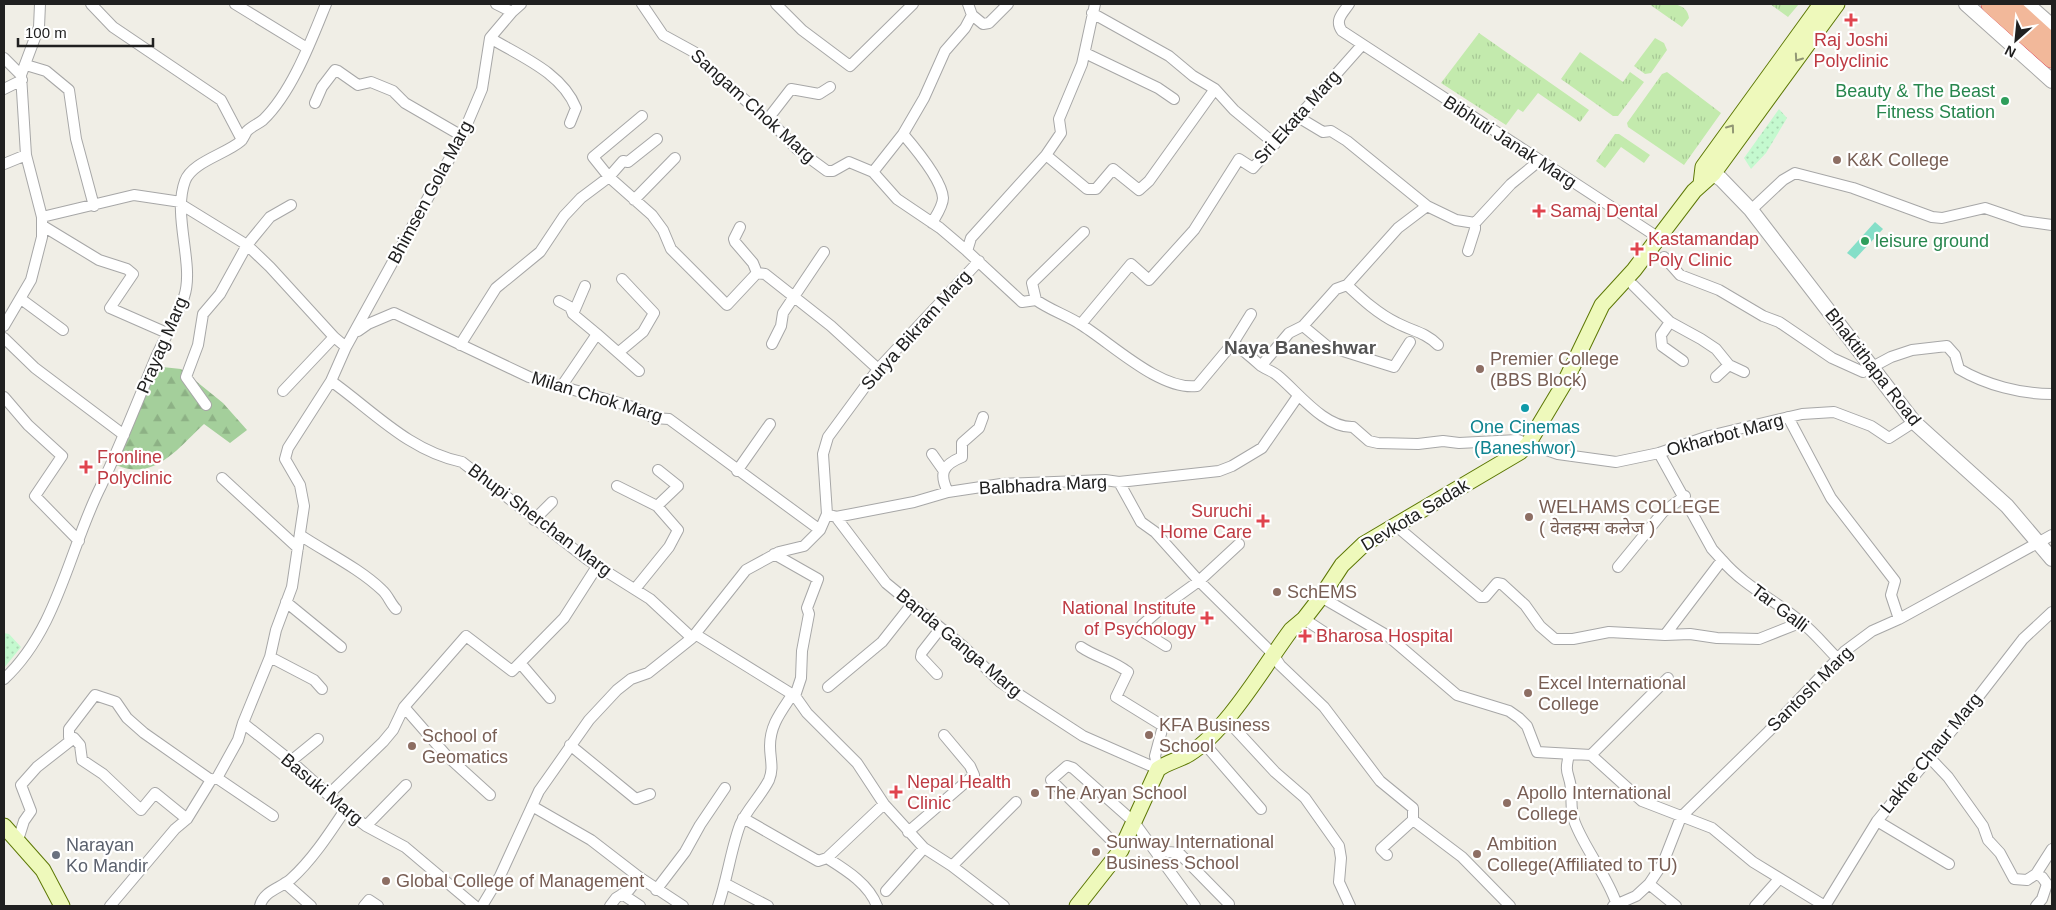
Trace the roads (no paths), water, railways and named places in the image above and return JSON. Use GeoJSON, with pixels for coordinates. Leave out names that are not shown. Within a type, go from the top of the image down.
{"type":"FeatureCollection","features":[{"type":"Feature","properties":{"kind":"highway"},"geometry":{"type":"LineString","coordinates":[[1990,4],[2052,59]]}},
{"type":"Feature","properties":{"kind":"highway"},"geometry":{"type":"LineString","coordinates":[[2009,4],[2052,43]]}},
{"type":"Feature","properties":{"kind":"main road"},"geometry":{"type":"LineString","coordinates":[[1708,170],[1821,4]]}},
{"type":"Feature","properties":{"kind":"main road"},"geometry":{"type":"LineString","coordinates":[[1708,170],[1837,4]]}},
{"type":"Feature","properties":{"kind":"main road","name":"Devkota Sadak"},"geometry":{"type":"LineString","coordinates":[[1158,769],[1168,762],[1188,754],[1226,719],[1291,630],[1304,619],[1351,555],[1396,524],[1520,452],[1528,444],[1565,382],[1602,305],[1659,238],[1701,184],[1708,170]]}},
{"type":"Feature","properties":{"kind":"main road"},"geometry":{"type":"LineString","coordinates":[[1077,906],[1121,850],[1158,769]]}},
{"type":"Feature","properties":{"kind":"main road"},"geometry":{"type":"LineString","coordinates":[[4,826],[43,870],[62,906]]}},
{"type":"Feature","properties":{"kind":"street"},"geometry":{"type":"LineString","coordinates":[[4,326],[22,299],[39,255],[43,221],[26,154],[23,74],[39,27],[40,4]]}},
{"type":"Feature","properties":{"kind":"street"},"geometry":{"type":"LineString","coordinates":[[91,4],[113,27],[221,100],[242,140]]}},
{"type":"Feature","properties":{"kind":"street"},"geometry":{"type":"LineString","coordinates":[[236,4],[307,48]]}},
{"type":"Feature","properties":{"kind":"street","name":"Prayag Marg"},"geometry":{"type":"LineString","coordinates":[[4,679],[17,667],[44,624],[100,487],[113,464],[184,296],[187,279],[182,203],[185,180],[210,158],[242,140],[248,130],[263,120],[276,103],[307,48],[326,4]]}},
{"type":"Feature","properties":{"kind":"street"},"geometry":{"type":"LineString","coordinates":[[496,4],[512,12]]}},
{"type":"Feature","properties":{"kind":"street"},"geometry":{"type":"LineString","coordinates":[[521,4],[490,38],[554,77],[564,86],[576,108],[570,123]]}},
{"type":"Feature","properties":{"kind":"street","name":"Sangam Chok Marg"},"geometry":{"type":"LineString","coordinates":[[642,4],[663,35],[694,52],[706,66],[797,149],[827,171],[832,171],[849,162],[873,172],[897,199],[932,223],[967,251]]}},
{"type":"Feature","properties":{"kind":"street"},"geometry":{"type":"LineString","coordinates":[[776,4],[802,30],[850,66],[913,4]]}},
{"type":"Feature","properties":{"kind":"street"},"geometry":{"type":"LineString","coordinates":[[968,4],[972,15],[981,23],[989,23],[1008,4]]}},
{"type":"Feature","properties":{"kind":"street","name":"Bibhuti Janak Marg"},"geometry":{"type":"LineString","coordinates":[[1350,4],[1338,20],[1338,26],[1342,31],[1659,238]]}},
{"type":"Feature","properties":{"kind":"street"},"geometry":{"type":"LineString","coordinates":[[1966,4],[2052,81]]}},
{"type":"Feature","properties":{"kind":"street"},"geometry":{"type":"LineString","coordinates":[[2027,4],[2052,26]]}},
{"type":"Feature","properties":{"kind":"street"},"geometry":{"type":"LineString","coordinates":[[1093,9],[1169,56],[1193,76],[1215,89],[1234,110],[1275,144]]}},
{"type":"Feature","properties":{"kind":"street","name":"Surya Bikram Marg"},"geometry":{"type":"LineString","coordinates":[[831,516],[823,454],[828,437],[878,369],[979,260],[967,251],[971,238],[1046,155],[1061,133],[1059,119],[1082,64],[1093,9]]}},
{"type":"Feature","properties":{"kind":"street"},"geometry":{"type":"LineString","coordinates":[[873,172],[903,134],[924,98],[945,51],[965,28],[972,15]]}},
{"type":"Feature","properties":{"kind":"street","name":"Bhimsen Gola Marg"},"geometry":{"type":"LineString","coordinates":[[300,535],[304,514],[302,492],[288,466],[285,454],[331,381],[346,347],[356,332],[462,136],[482,89],[490,38]]}},
{"type":"Feature","properties":{"kind":"street","name":"Sri Ekata Marg"},"geometry":{"type":"LineString","coordinates":[[1081,324],[1131,264],[1149,280],[1194,230],[1239,159],[1253,168],[1362,44]]}},
{"type":"Feature","properties":{"kind":"street"},"geometry":{"type":"LineString","coordinates":[[1085,53],[1158,88],[1174,99]]}},
{"type":"Feature","properties":{"kind":"street"},"geometry":{"type":"LineString","coordinates":[[4,58],[23,74]]}},
{"type":"Feature","properties":{"kind":"street"},"geometry":{"type":"LineString","coordinates":[[314,103],[328,77],[335,70],[358,85],[374,82],[393,91],[406,103],[462,136]]}},
{"type":"Feature","properties":{"kind":"street"},"geometry":{"type":"LineString","coordinates":[[4,89],[23,74],[46,71],[69,90],[76,138],[94,206]]}},
{"type":"Feature","properties":{"kind":"street"},"geometry":{"type":"LineString","coordinates":[[767,120],[791,89],[819,94],[830,87]]}},
{"type":"Feature","properties":{"kind":"street"},"geometry":{"type":"LineString","coordinates":[[1046,155],[1087,188],[1096,189],[1113,169],[1139,190],[1149,181],[1215,89]]}},
{"type":"Feature","properties":{"kind":"street"},"geometry":{"type":"LineString","coordinates":[[642,116],[593,158],[609,177],[652,215],[663,230],[671,249],[724,304],[729,305],[757,272]]}},
{"type":"Feature","properties":{"kind":"street"},"geometry":{"type":"LineString","coordinates":[[1298,117],[1322,132],[1330,131],[1347,141],[1427,206],[1456,220],[1475,223]]}},
{"type":"Feature","properties":{"kind":"street"},"geometry":{"type":"LineString","coordinates":[[903,134],[925,160],[942,192],[942,204],[932,223]]}},
{"type":"Feature","properties":{"kind":"street"},"geometry":{"type":"LineString","coordinates":[[460,344],[496,288],[540,252],[564,216],[581,198],[609,177],[623,161],[628,162],[657,139]]}},
{"type":"Feature","properties":{"kind":"street"},"geometry":{"type":"LineString","coordinates":[[4,164],[26,154]]}},
{"type":"Feature","properties":{"kind":"street"},"geometry":{"type":"LineString","coordinates":[[634,200],[675,158]]}},
{"type":"Feature","properties":{"kind":"street"},"geometry":{"type":"LineString","coordinates":[[1475,223],[1511,184],[1539,161]]}},
{"type":"Feature","properties":{"kind":"street","name":"Bhaktithapa Road"},"geometry":{"type":"LineString","coordinates":[[1708,170],[1751,210],[1914,422],[2007,506],[2052,559]]}},
{"type":"Feature","properties":{"kind":"street"},"geometry":{"type":"LineString","coordinates":[[1751,210],[1783,180],[1794,173],[1853,188],[1932,217],[1942,218],[1989,209],[2023,221],[2052,225]]}},
{"type":"Feature","properties":{"kind":"street"},"geometry":{"type":"LineString","coordinates":[[43,221],[113,199],[134,195],[182,203],[249,247],[334,337],[346,347]]}},
{"type":"Feature","properties":{"kind":"street"},"geometry":{"type":"LineString","coordinates":[[206,405],[186,377],[198,345],[203,314],[220,294],[270,217],[290,205]]}},
{"type":"Feature","properties":{"kind":"street"},"geometry":{"type":"LineString","coordinates":[[1260,366],[1289,333],[1303,326],[1336,289],[1347,285],[1398,228],[1427,206]]}},
{"type":"Feature","properties":{"kind":"street"},"geometry":{"type":"LineString","coordinates":[[43,221],[110,265],[127,269],[133,274],[110,308],[167,333]]}},
{"type":"Feature","properties":{"kind":"street"},"geometry":{"type":"LineString","coordinates":[[1468,251],[1476,229],[1475,223]]}},
{"type":"Feature","properties":{"kind":"street"},"geometry":{"type":"LineString","coordinates":[[740,228],[734,239],[735,242],[753,263],[757,272]]}},
{"type":"Feature","properties":{"kind":"street"},"geometry":{"type":"LineString","coordinates":[[1084,232],[1032,283],[1036,300],[1053,312],[1081,324],[1108,346],[1150,372],[1186,387],[1197,386],[1233,343],[1251,314]]}},
{"type":"Feature","properties":{"kind":"street"},"geometry":{"type":"LineString","coordinates":[[772,344],[781,326],[783,313],[824,252]]}},
{"type":"Feature","properties":{"kind":"street"},"geometry":{"type":"LineString","coordinates":[[1664,257],[1680,275],[1719,290],[1763,316],[1779,322],[1832,358],[1864,372],[1891,357],[1912,350],[1947,346],[1955,354],[1959,369],[1971,376],[2013,389],[2036,394],[2052,394]]}},
{"type":"Feature","properties":{"kind":"street"},"geometry":{"type":"LineString","coordinates":[[979,260],[1022,302],[1036,300]]}},
{"type":"Feature","properties":{"kind":"street"},"geometry":{"type":"LineString","coordinates":[[757,272],[765,274],[831,326],[878,369]]}},
{"type":"Feature","properties":{"kind":"street"},"geometry":{"type":"LineString","coordinates":[[619,352],[643,332],[654,313],[622,279]]}},
{"type":"Feature","properties":{"kind":"street"},"geometry":{"type":"LineString","coordinates":[[1347,285],[1364,302],[1387,317],[1428,336],[1438,345]]}},
{"type":"Feature","properties":{"kind":"street"},"geometry":{"type":"LineString","coordinates":[[1633,285],[1670,322],[1716,349],[1729,365],[1744,372]]}},
{"type":"Feature","properties":{"kind":"street"},"geometry":{"type":"LineString","coordinates":[[573,314],[585,286]]}},
{"type":"Feature","properties":{"kind":"street"},"geometry":{"type":"LineString","coordinates":[[22,299],[64,330]]}},
{"type":"Feature","properties":{"kind":"street"},"geometry":{"type":"LineString","coordinates":[[559,301],[570,307],[573,314],[639,371]]}},
{"type":"Feature","properties":{"kind":"street","name":"Milan Chok Marg"},"geometry":{"type":"LineString","coordinates":[[356,332],[368,324],[394,313],[529,377],[633,407],[654,418],[676,422],[737,471],[820,530]]}},
{"type":"Feature","properties":{"kind":"street"},"geometry":{"type":"LineString","coordinates":[[1670,322],[1662,335],[1662,346],[1683,361]]}},
{"type":"Feature","properties":{"kind":"street"},"geometry":{"type":"LineString","coordinates":[[1303,326],[1327,346],[1394,367],[1410,342]]}},
{"type":"Feature","properties":{"kind":"street"},"geometry":{"type":"LineString","coordinates":[[561,387],[597,334]]}},
{"type":"Feature","properties":{"kind":"street"},"geometry":{"type":"LineString","coordinates":[[283,391],[334,337]]}},
{"type":"Feature","properties":{"kind":"street"},"geometry":{"type":"LineString","coordinates":[[4,338],[35,368],[76,402],[124,435]]}},
{"type":"Feature","properties":{"kind":"street","name":"Okharbot Marg"},"geometry":{"type":"LineString","coordinates":[[1233,343],[1250,354],[1260,366],[1276,374],[1298,396],[1334,424],[1353,427],[1369,441],[1418,444],[1443,440],[1459,443],[1518,440],[1573,458],[1616,462],[1659,453],[1709,436],[1802,414],[1834,412],[1871,426],[1889,438],[1914,422]]}},
{"type":"Feature","properties":{"kind":"street"},"geometry":{"type":"LineString","coordinates":[[1716,377],[1729,365]]}},
{"type":"Feature","properties":{"kind":"street","name":"Bhupi Sherchan Marg"},"geometry":{"type":"LineString","coordinates":[[331,381],[408,441],[447,459],[462,462],[534,520],[635,589],[693,636],[793,696]]}},
{"type":"Feature","properties":{"kind":"street"},"geometry":{"type":"LineString","coordinates":[[1119,482],[1219,471],[1232,466],[1262,448],[1298,396]]}},
{"type":"Feature","properties":{"kind":"street"},"geometry":{"type":"LineString","coordinates":[[4,397],[28,425],[62,456],[35,496],[79,541]]}},
{"type":"Feature","properties":{"kind":"street"},"geometry":{"type":"LineString","coordinates":[[948,492],[942,481],[944,471],[955,460],[962,457],[962,443],[979,428],[983,417]]}},
{"type":"Feature","properties":{"kind":"street"},"geometry":{"type":"LineString","coordinates":[[1788,417],[1832,498],[1895,581],[1891,595],[1899,619]]}},
{"type":"Feature","properties":{"kind":"street"},"geometry":{"type":"LineString","coordinates":[[737,471],[770,424]]}},
{"type":"Feature","properties":{"kind":"street","name":"Tar Galli"},"geometry":{"type":"LineString","coordinates":[[1659,453],[1685,496],[1712,549],[1731,570],[1770,601],[1802,622],[1837,658]]}},
{"type":"Feature","properties":{"kind":"street"},"geometry":{"type":"LineString","coordinates":[[932,454],[944,471]]}},
{"type":"Feature","properties":{"kind":"street"},"geometry":{"type":"LineString","coordinates":[[657,506],[678,486],[658,470]]}},
{"type":"Feature","properties":{"kind":"street"},"geometry":{"type":"LineString","coordinates":[[222,478],[298,548]]}},
{"type":"Feature","properties":{"kind":"street","name":"Balbhadra Marg"},"geometry":{"type":"LineString","coordinates":[[831,516],[914,502],[948,492],[1001,484],[1105,480],[1119,482],[1142,522],[1155,532],[1199,581],[1273,654],[1280,665],[1324,707],[1380,781],[1413,808],[1413,820]]}},
{"type":"Feature","properties":{"kind":"street"},"geometry":{"type":"LineString","coordinates":[[617,486],[657,506],[680,526],[669,547],[635,589]]}},
{"type":"Feature","properties":{"kind":"street"},"geometry":{"type":"LineString","coordinates":[[1618,566],[1663,512],[1685,496]]}},
{"type":"Feature","properties":{"kind":"street"},"geometry":{"type":"LineString","coordinates":[[534,520],[552,502]]}},
{"type":"Feature","properties":{"kind":"street"},"geometry":{"type":"LineString","coordinates":[[482,906],[500,876],[532,806],[570,745],[617,690],[631,679],[648,673],[693,636],[746,570],[774,554],[804,546],[831,516]]}},
{"type":"Feature","properties":{"kind":"street","name":"Banda Ganga Marg"},"geometry":{"type":"LineString","coordinates":[[831,516],[886,584],[964,647],[1000,682],[1083,736],[1158,769]]}},
{"type":"Feature","properties":{"kind":"street"},"geometry":{"type":"LineString","coordinates":[[1396,524],[1480,597],[1485,597],[1497,583],[1505,586],[1525,605],[1540,626],[1555,639],[1573,639],[1609,632],[1665,635],[1690,634],[1717,638],[1759,639],[1802,622]]}},
{"type":"Feature","properties":{"kind":"street"},"geometry":{"type":"LineString","coordinates":[[110,906],[175,829],[187,819],[238,740],[270,657],[292,587],[300,535],[372,582],[384,592],[396,609]]}},
{"type":"Feature","properties":{"kind":"street","name":"Santosh Marg"},"geometry":{"type":"LineString","coordinates":[[1681,818],[1768,732],[1837,658],[1872,631],[1899,619],[2052,535]]}},
{"type":"Feature","properties":{"kind":"street"},"geometry":{"type":"LineString","coordinates":[[1166,646],[1146,633],[1142,625],[1199,581],[1239,544]]}},
{"type":"Feature","properties":{"kind":"street"},"geometry":{"type":"LineString","coordinates":[[718,906],[726,884],[739,826],[768,780],[772,766],[770,746],[772,728],[777,717],[793,696],[801,678],[802,650],[809,614],[806,608],[818,579],[774,554]]}},
{"type":"Feature","properties":{"kind":"street"},"geometry":{"type":"LineString","coordinates":[[1665,635],[1722,560]]}},
{"type":"Feature","properties":{"kind":"street"},"geometry":{"type":"LineString","coordinates":[[329,794],[383,742],[393,730],[404,707],[466,636],[512,671],[521,664],[564,618],[598,565]]}},
{"type":"Feature","properties":{"kind":"street"},"geometry":{"type":"LineString","coordinates":[[1321,597],[1388,636],[1457,695],[1510,711],[1527,726],[1537,752],[1591,755],[1668,678]]}},
{"type":"Feature","properties":{"kind":"street"},"geometry":{"type":"LineString","coordinates":[[286,602],[341,647]]}},
{"type":"Feature","properties":{"kind":"street"},"geometry":{"type":"LineString","coordinates":[[828,687],[882,642],[912,604]]}},
{"type":"Feature","properties":{"kind":"street","name":"Lakhe Chaur Marg"},"geometry":{"type":"LineString","coordinates":[[1591,755],[1642,801],[1681,818],[1712,828],[1753,862],[1825,906],[1877,821],[2023,639],[2052,612]]}},
{"type":"Feature","properties":{"kind":"street"},"geometry":{"type":"LineString","coordinates":[[1304,619],[1330,636]]}},
{"type":"Feature","properties":{"kind":"street"},"geometry":{"type":"LineString","coordinates":[[937,674],[920,658],[922,652],[940,629]]}},
{"type":"Feature","properties":{"kind":"street"},"geometry":{"type":"LineString","coordinates":[[1081,647],[1114,661],[1128,672],[1116,696],[1163,726],[1154,756],[1158,769]]}},
{"type":"Feature","properties":{"kind":"street"},"geometry":{"type":"LineString","coordinates":[[270,657],[314,680],[322,689]]}},
{"type":"Feature","properties":{"kind":"street"},"geometry":{"type":"LineString","coordinates":[[521,664],[550,698]]}},
{"type":"Feature","properties":{"kind":"street"},"geometry":{"type":"LineString","coordinates":[[187,819],[155,793],[141,810],[103,774],[82,760],[80,745],[74,738],[69,737],[69,729],[95,695],[116,702],[128,718],[144,733],[273,816]]}},
{"type":"Feature","properties":{"kind":"street"},"geometry":{"type":"LineString","coordinates":[[793,696],[807,713],[857,763],[884,804],[924,848],[952,866],[1004,906]]}},
{"type":"Feature","properties":{"kind":"street"},"geometry":{"type":"LineString","coordinates":[[404,707],[446,755],[490,795]]}},
{"type":"Feature","properties":{"kind":"street"},"geometry":{"type":"LineString","coordinates":[[1226,719],[1275,772],[1305,798],[1338,846],[1341,858],[1339,882],[1350,906]]}},
{"type":"Feature","properties":{"kind":"street","name":"Basuki Marg"},"geometry":{"type":"LineString","coordinates":[[243,723],[291,761],[329,794],[344,810],[366,826],[405,846],[475,906]]}},
{"type":"Feature","properties":{"kind":"street"},"geometry":{"type":"LineString","coordinates":[[908,832],[974,775],[970,766],[944,735]]}},
{"type":"Feature","properties":{"kind":"street"},"geometry":{"type":"LineString","coordinates":[[18,840],[24,821],[31,811],[21,785],[37,767],[74,738]]}},
{"type":"Feature","properties":{"kind":"street"},"geometry":{"type":"LineString","coordinates":[[291,761],[318,739]]}},
{"type":"Feature","properties":{"kind":"street"},"geometry":{"type":"LineString","coordinates":[[1203,742],[1262,809]]}},
{"type":"Feature","properties":{"kind":"street"},"geometry":{"type":"LineString","coordinates":[[570,745],[636,799],[650,794]]}},
{"type":"Feature","properties":{"kind":"street"},"geometry":{"type":"LineString","coordinates":[[1569,755],[1565,769],[1571,787],[1571,810],[1574,822],[1611,887],[1615,906],[1636,896],[1649,884],[1663,863],[1681,818]]}},
{"type":"Feature","properties":{"kind":"street"},"geometry":{"type":"LineString","coordinates":[[1929,757],[1948,777],[1978,818],[1988,840],[2000,853],[2014,879],[2026,880],[2036,874],[2052,848]]}},
{"type":"Feature","properties":{"kind":"street"},"geometry":{"type":"LineString","coordinates":[[1121,850],[1050,780],[1062,769],[1067,766],[1073,768],[1134,822],[1195,906]]}},
{"type":"Feature","properties":{"kind":"street"},"geometry":{"type":"LineString","coordinates":[[366,826],[406,785]]}},
{"type":"Feature","properties":{"kind":"street"},"geometry":{"type":"LineString","coordinates":[[656,890],[685,852],[700,825],[725,788]]}},
{"type":"Feature","properties":{"kind":"street"},"geometry":{"type":"LineString","coordinates":[[952,866],[1016,802]]}},
{"type":"Feature","properties":{"kind":"street"},"geometry":{"type":"LineString","coordinates":[[744,818],[818,861],[827,858],[884,804]]}},
{"type":"Feature","properties":{"kind":"street"},"geometry":{"type":"LineString","coordinates":[[532,806],[591,840],[656,890],[683,906]]}},
{"type":"Feature","properties":{"kind":"street"},"geometry":{"type":"LineString","coordinates":[[260,906],[261,900],[299,871],[344,810]]}},
{"type":"Feature","properties":{"kind":"street"},"geometry":{"type":"LineString","coordinates":[[1387,855],[1381,849],[1413,820],[1462,856],[1510,906]]}},
{"type":"Feature","properties":{"kind":"street"},"geometry":{"type":"LineString","coordinates":[[1877,821],[1949,864]]}},
{"type":"Feature","properties":{"kind":"street"},"geometry":{"type":"LineString","coordinates":[[1148,842],[1168,852],[1179,853],[1230,904]]}},
{"type":"Feature","properties":{"kind":"street"},"geometry":{"type":"LineString","coordinates":[[886,891],[924,848]]}},
{"type":"Feature","properties":{"kind":"street"},"geometry":{"type":"LineString","coordinates":[[827,858],[847,871],[872,894],[877,906]]}},
{"type":"Feature","properties":{"kind":"street"},"geometry":{"type":"LineString","coordinates":[[2036,874],[2042,877],[2047,884],[2042,899],[2036,906]]}},
{"type":"Feature","properties":{"kind":"street"},"geometry":{"type":"LineString","coordinates":[[610,906],[629,890],[638,877]]}},
{"type":"Feature","properties":{"kind":"street"},"geometry":{"type":"LineString","coordinates":[[1755,906],[1779,879]]}},
{"type":"Feature","properties":{"kind":"street"},"geometry":{"type":"LineString","coordinates":[[285,883],[311,906]]}},
{"type":"Feature","properties":{"kind":"street"},"geometry":{"type":"LineString","coordinates":[[726,884],[768,906]]}},
{"type":"Feature","properties":{"kind":"street"},"geometry":{"type":"LineString","coordinates":[[1649,884],[1676,906]]}},
{"type":"Feature","properties":{"kind":"street"},"geometry":{"type":"LineString","coordinates":[[622,894],[640,906]]}},
{"type":"Feature","properties":{"kind":"street"},"geometry":{"type":"LineString","coordinates":[[364,906],[369,900],[378,906]]}},
{"type":"Feature","properties":{"kind":"place","name":"Raj Joshi Polyclinic"},"geometry":{"type":"Point","coordinates":[1851,20]}},
{"type":"Feature","properties":{"kind":"place","name":"Beauty & The Beast Fitness Station"},"geometry":{"type":"Point","coordinates":[2005,101]}},
{"type":"Feature","properties":{"kind":"place","name":"K&K College"},"geometry":{"type":"Point","coordinates":[1837,160]}},
{"type":"Feature","properties":{"kind":"place","name":"Samaj Dental"},"geometry":{"type":"Point","coordinates":[1539,211]}},
{"type":"Feature","properties":{"kind":"place","name":"leisure ground"},"geometry":{"type":"Point","coordinates":[1865,241]}},
{"type":"Feature","properties":{"kind":"place","name":"Kastamandap Poly Clinic"},"geometry":{"type":"Point","coordinates":[1637,249]}},
{"type":"Feature","properties":{"kind":"place","name":"Premier College (BBS Block)"},"geometry":{"type":"Point","coordinates":[1480,369]}},
{"type":"Feature","properties":{"kind":"place","name":"One Cinemas (Baneshwor)"},"geometry":{"type":"Point","coordinates":[1525,408]}},
{"type":"Feature","properties":{"kind":"place","name":"Fronline Polyclinic"},"geometry":{"type":"Point","coordinates":[86,467]}},
{"type":"Feature","properties":{"kind":"place","name":"WELHAMS COLLEGE ( वेलहम्स कलेज )"},"geometry":{"type":"Point","coordinates":[1529,517]}},
{"type":"Feature","properties":{"kind":"place","name":"Suruchi Home Care"},"geometry":{"type":"Point","coordinates":[1263,521]}},
{"type":"Feature","properties":{"kind":"place","name":"SchEMS"},"geometry":{"type":"Point","coordinates":[1277,592]}},
{"type":"Feature","properties":{"kind":"place","name":"National Institute of Psychology"},"geometry":{"type":"Point","coordinates":[1207,618]}},
{"type":"Feature","properties":{"kind":"place","name":"Bharosa Hospital"},"geometry":{"type":"Point","coordinates":[1305,636]}},
{"type":"Feature","properties":{"kind":"place","name":"Excel International College"},"geometry":{"type":"Point","coordinates":[1528,693]}},
{"type":"Feature","properties":{"kind":"place","name":"KFA Business School"},"geometry":{"type":"Point","coordinates":[1149,735]}},
{"type":"Feature","properties":{"kind":"place","name":"School of Geomatics"},"geometry":{"type":"Point","coordinates":[412,746]}},
{"type":"Feature","properties":{"kind":"place","name":"Nepal Health Clinic"},"geometry":{"type":"Point","coordinates":[896,792]}},
{"type":"Feature","properties":{"kind":"place","name":"The Aryan School"},"geometry":{"type":"Point","coordinates":[1035,793]}},
{"type":"Feature","properties":{"kind":"place","name":"Apollo International College"},"geometry":{"type":"Point","coordinates":[1507,803]}},
{"type":"Feature","properties":{"kind":"place","name":"Sunway International Business School"},"geometry":{"type":"Point","coordinates":[1096,852]}},
{"type":"Feature","properties":{"kind":"place","name":"Ambition College(Affiliated to TU)"},"geometry":{"type":"Point","coordinates":[1477,854]}},
{"type":"Feature","properties":{"kind":"place","name":"Narayan Ko Mandir"},"geometry":{"type":"Point","coordinates":[56,855]}},
{"type":"Feature","properties":{"kind":"place","name":"Global College of Management"},"geometry":{"type":"Point","coordinates":[386,881]}},
{"type":"Feature","properties":{"kind":"district","name":"Naya Baneshwar"},"geometry":{"type":"Point","coordinates":[1300,347]}}]}
